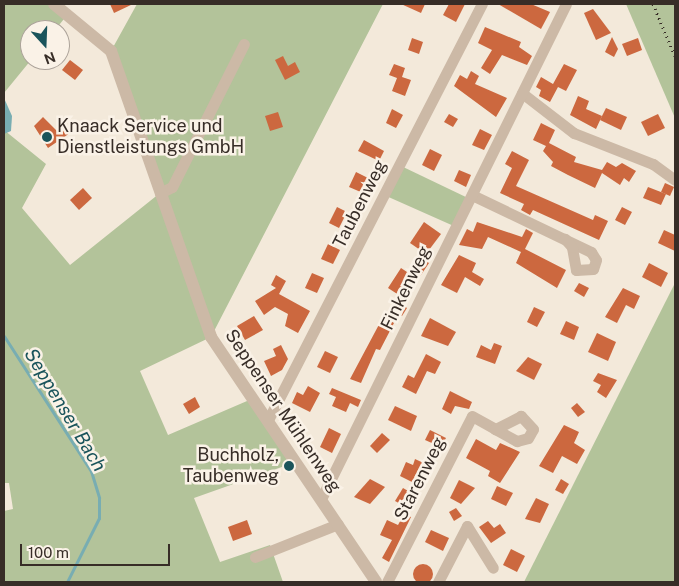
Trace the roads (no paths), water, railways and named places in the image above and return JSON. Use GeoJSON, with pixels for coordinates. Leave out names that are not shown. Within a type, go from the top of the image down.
{"type":"FeatureCollection","features":[{"type":"Feature","properties":{"kind":"street","name":"Seppenser Mühlenweg"},"geometry":{"type":"LineString","coordinates":[[54,4],[111,51],[211,336],[376,582]]}},
{"type":"Feature","properties":{"kind":"street","name":"Taubenweg"},"geometry":{"type":"LineString","coordinates":[[268,420],[482,4]]}},
{"type":"Feature","properties":{"kind":"street","name":"Finkenweg"},"geometry":{"type":"LineString","coordinates":[[321,499],[566,4]]}},
{"type":"Feature","properties":{"kind":"street"},"geometry":{"type":"LineString","coordinates":[[160,194],[172,187],[244,44]]}},
{"type":"Feature","properties":{"kind":"street"},"geometry":{"type":"LineString","coordinates":[[522,93],[574,133],[653,164],[675,180]]}},
{"type":"Feature","properties":{"kind":"street"},"geometry":{"type":"LineString","coordinates":[[472,195],[565,239]]}},
{"type":"Feature","properties":{"kind":"street","name":"Starenweg"},"geometry":{"type":"LineString","coordinates":[[387,582],[472,416],[495,429]]}},
{"type":"Feature","properties":{"kind":"street"},"geometry":{"type":"LineString","coordinates":[[255,557],[338,524]]}},
{"type":"Feature","properties":{"kind":"street"},"geometry":{"type":"LineString","coordinates":[[438,582],[467,526],[493,568]]}},
{"type":"Feature","properties":{"kind":"water"},"geometry":{"type":"Polygon","coordinates":[[[4,98],[12,116],[11,131],[4,134],[4,98]]]}},
{"type":"Feature","properties":{"kind":"waterway","name":"Seppenser Bach"},"geometry":{"type":"LineString","coordinates":[[4,336],[91,471],[99,498],[99,518],[67,582]]}},
{"type":"Feature","properties":{"kind":"railway"},"geometry":{"type":"LineString","coordinates":[[653,4],[675,56]]}},
{"type":"Feature","properties":{"kind":"place","name":"Knaack Service und Dienstleistungs GmbH"},"geometry":{"type":"Point","coordinates":[47,137]}},
{"type":"Feature","properties":{"kind":"place","name":"Buchholz, Taubenweg"},"geometry":{"type":"Point","coordinates":[289,466]}}]}
